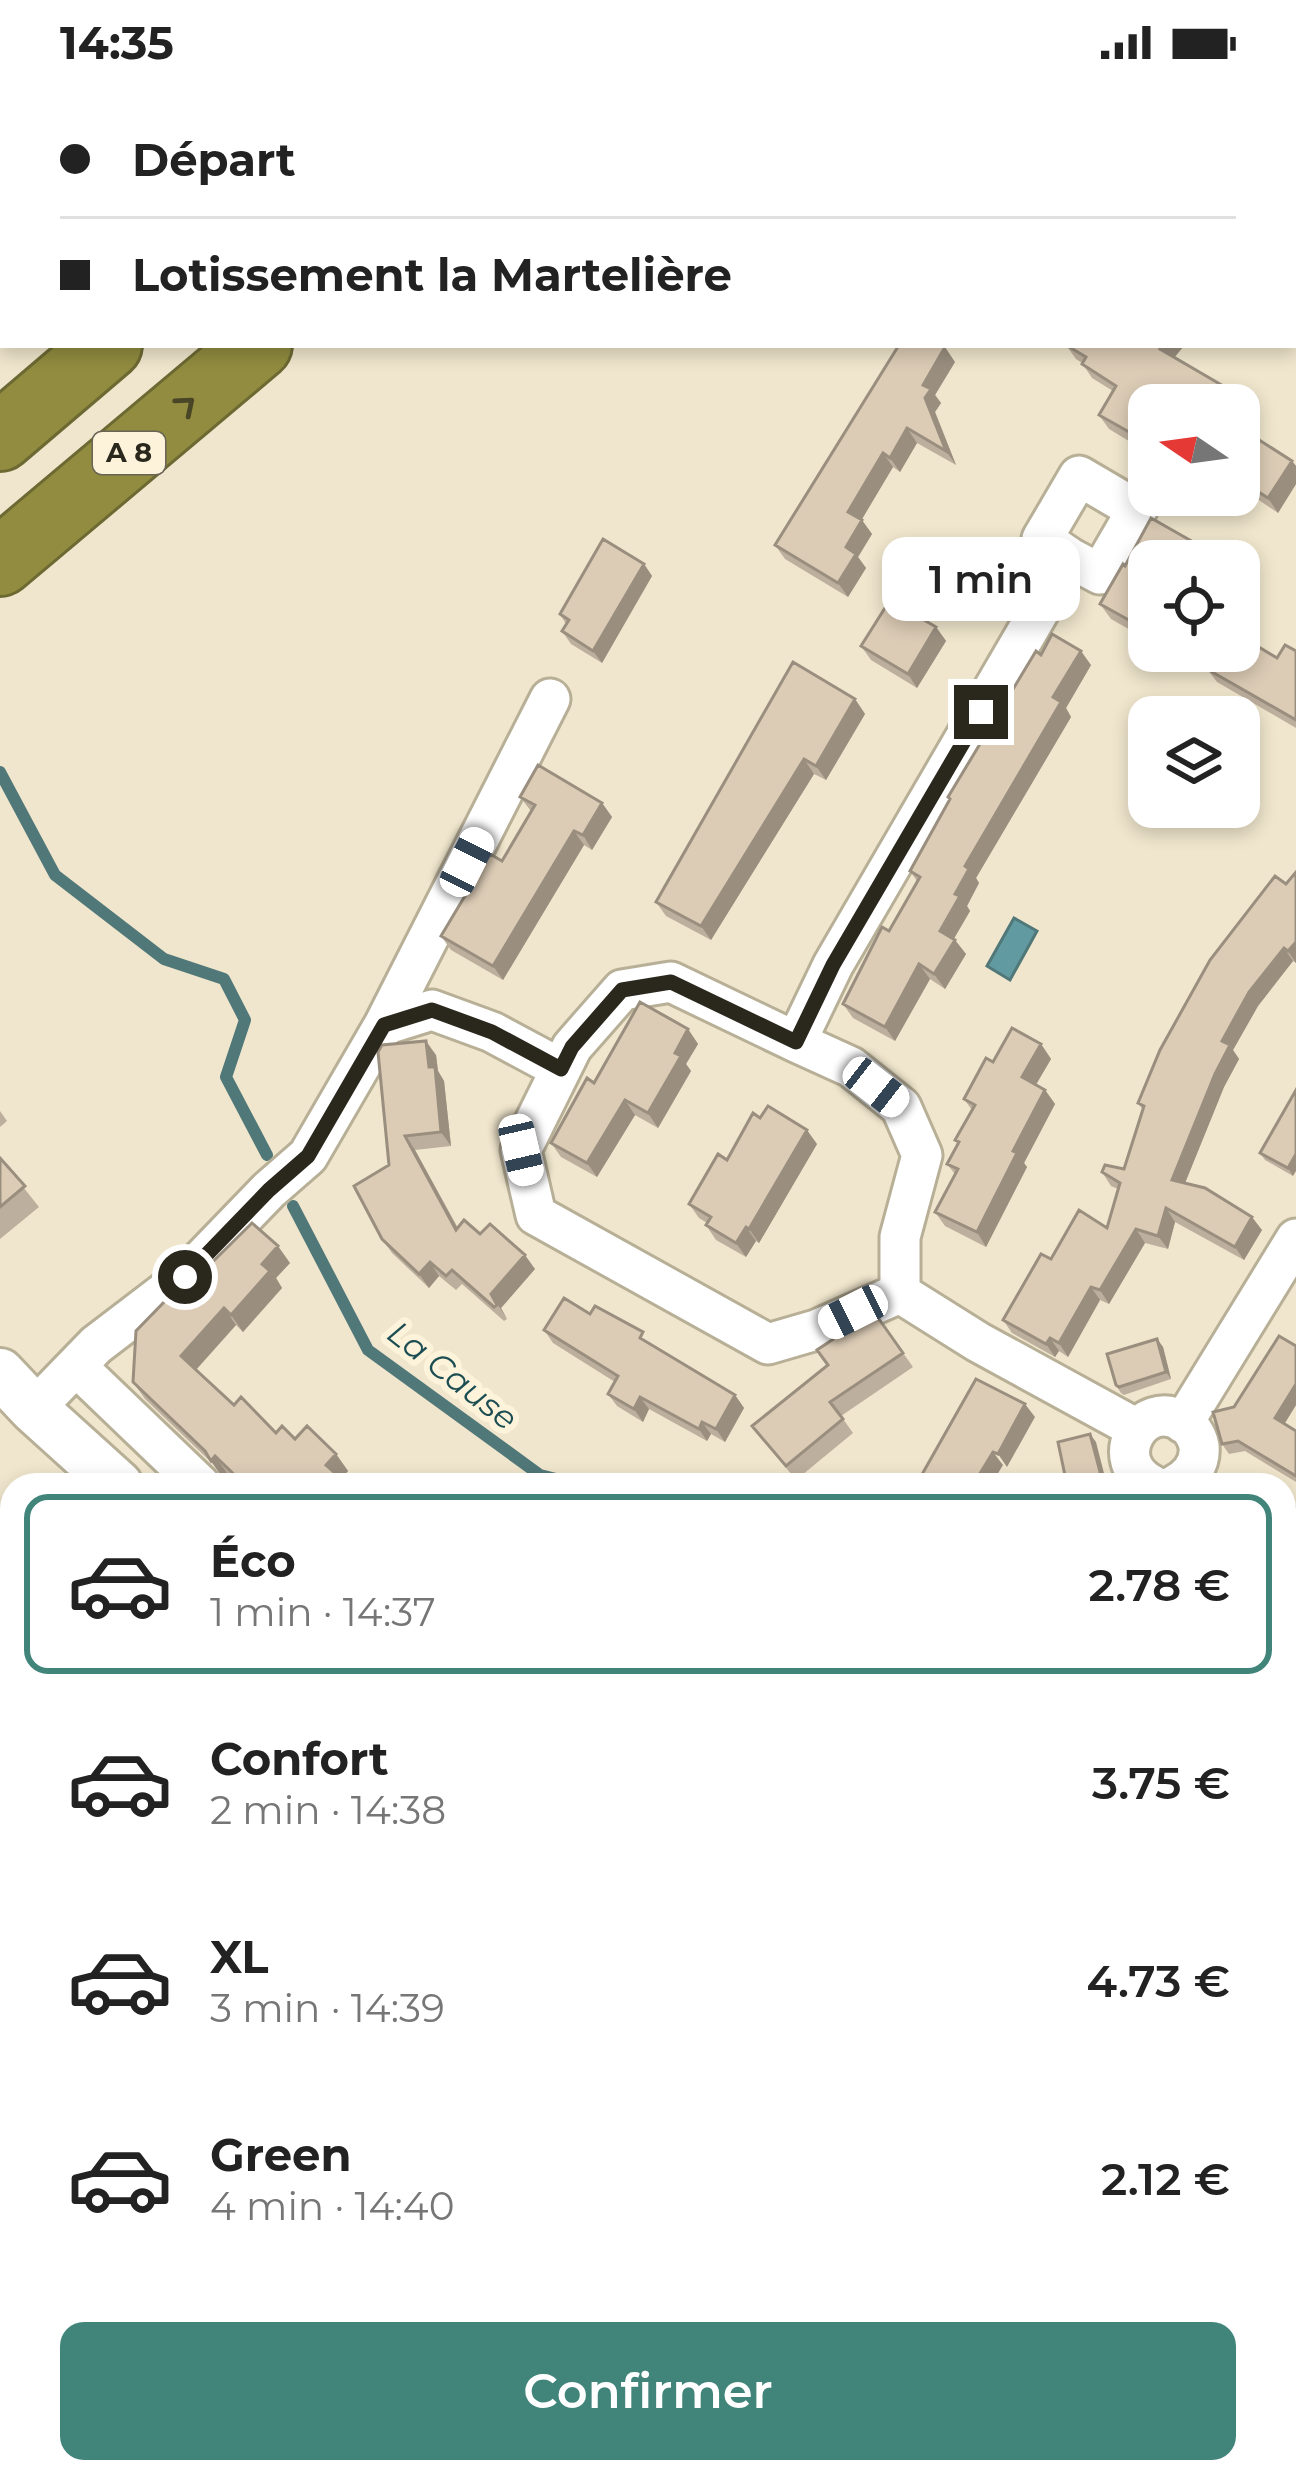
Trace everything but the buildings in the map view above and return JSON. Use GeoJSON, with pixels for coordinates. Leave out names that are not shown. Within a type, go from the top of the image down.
{"type":"FeatureCollection","features":[{"type":"Feature","properties":{"kind":"highway"},"geometry":{"type":"LineString","coordinates":[[0,437],[104,348]]}},
{"type":"Feature","properties":{"kind":"highway","name":"A 8"},"geometry":{"type":"LineString","coordinates":[[0,562],[254,348]]}},
{"type":"Feature","properties":{"kind":"street"},"geometry":{"type":"LineString","coordinates":[[796,1042],[833,965],[1070,558]]}},
{"type":"Feature","properties":{"kind":"street"},"geometry":{"type":"LineString","coordinates":[[34,1409],[96,1345],[185,1277],[308,1156],[384,1025],[550,699]]}},
{"type":"Feature","properties":{"kind":"street"},"geometry":{"type":"LineString","coordinates":[[671,982],[850,1067],[901,1107],[922,1155],[900,1237],[900,1293],[816,1330],[768,1345],[536,1216],[521,1150],[572,1047],[622,990],[671,982]]}},
{"type":"Feature","properties":{"kind":"street"},"geometry":{"type":"LineString","coordinates":[[384,1025],[432,1010],[492,1032],[561,1069]]}},
{"type":"Feature","properties":{"kind":"street"},"geometry":{"type":"LineString","coordinates":[[1183,1423],[1296,1239]]}},
{"type":"Feature","properties":{"kind":"street"},"geometry":{"type":"LineString","coordinates":[[900,1293],[1136,1429]]}},
{"type":"Feature","properties":{"kind":"street"},"geometry":{"type":"LineString","coordinates":[[76,1366],[187,1473]]}},
{"type":"Feature","properties":{"kind":"street"},"geometry":{"type":"LineString","coordinates":[[0,1373],[105,1473]]}},
{"type":"Feature","properties":{"kind":"street"},"geometry":{"type":"LineString","coordinates":[[1138,1473],[1128,1451],[1136,1429],[1168,1416],[1183,1423],[1199,1448],[1178,1473]]}},
{"type":"Feature","properties":{"kind":"water"},"geometry":{"type":"Polygon","coordinates":[[[1014,918],[1037,931],[1010,980],[987,966],[1014,918]]]}},
{"type":"Feature","properties":{"kind":"waterway","name":"La Cause"},"geometry":{"type":"LineString","coordinates":[[0,772],[55,875],[164,959],[224,979],[245,1020],[226,1077],[267,1155]]}},
{"type":"Feature","properties":{"kind":"waterway","name":"La Cause"},"geometry":{"type":"LineString","coordinates":[[293,1206],[368,1350],[537,1473]]}},
{"type":"Feature","properties":{"kind":"route"},"geometry":{"type":"LineString","coordinates":[[185,1277],[308,1156],[384,1025],[432,1010],[492,1032],[561,1069],[572,1047],[622,990],[671,982],[796,1042],[833,965],[981,712]]}}]}
